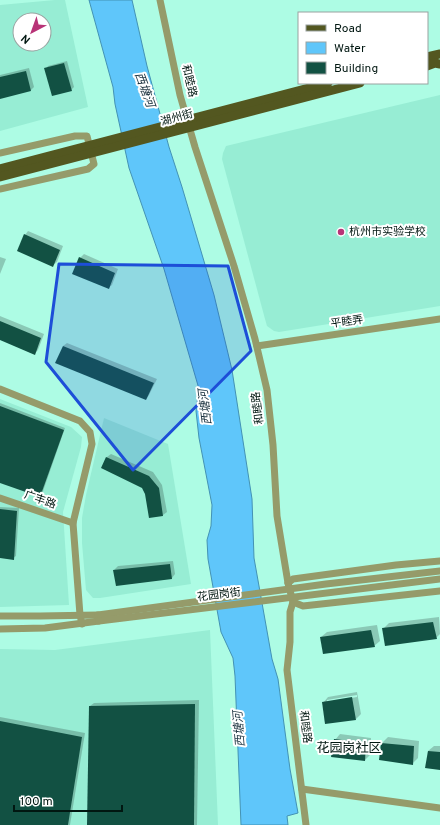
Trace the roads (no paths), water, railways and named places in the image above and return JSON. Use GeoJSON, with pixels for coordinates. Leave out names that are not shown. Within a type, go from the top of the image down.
{"type":"FeatureCollection","features":[{"type":"Feature","properties":{"kind":"main road"},"geometry":{"type":"LineString","coordinates":[[428,58],[440,54]]}},
{"type":"Feature","properties":{"kind":"main road"},"geometry":{"type":"LineString","coordinates":[[428,66],[435,63],[440,64]]}},
{"type":"Feature","properties":{"kind":"main road","name":"湖州街"},"geometry":{"type":"LineString","coordinates":[[0,169],[324,84]]}},
{"type":"Feature","properties":{"kind":"main road","name":"湖州街"},"geometry":{"type":"LineString","coordinates":[[0,177],[356,84]]}},
{"type":"Feature","properties":{"kind":"street","name":"和睦路"},"geometry":{"type":"LineString","coordinates":[[160,0],[182,103],[234,266],[257,346],[267,390],[273,445],[277,516],[288,584],[293,602],[290,612],[288,670],[306,825]]}},
{"type":"Feature","properties":{"kind":"street"},"geometry":{"type":"LineString","coordinates":[[0,153],[83,135],[87,136],[94,164],[88,169],[0,189]]}},
{"type":"Feature","properties":{"kind":"street","name":"平睦弄"},"geometry":{"type":"LineString","coordinates":[[257,346],[440,319]]}},
{"type":"Feature","properties":{"kind":"street"},"geometry":{"type":"LineString","coordinates":[[0,389],[80,421],[90,432],[92,444],[73,523],[82,624]]}},
{"type":"Feature","properties":{"kind":"street","name":"广丰路"},"geometry":{"type":"LineString","coordinates":[[0,498],[73,523]]}},
{"type":"Feature","properties":{"kind":"street"},"geometry":{"type":"LineString","coordinates":[[288,584],[293,579],[396,565],[440,561]]}},
{"type":"Feature","properties":{"kind":"street","name":"花园岗街"},"geometry":{"type":"LineString","coordinates":[[0,629],[45,628],[82,624],[99,618],[319,585],[440,571]]}},
{"type":"Feature","properties":{"kind":"street","name":"花园岗街"},"geometry":{"type":"LineString","coordinates":[[0,616],[80,615],[99,618],[440,579]]}},
{"type":"Feature","properties":{"kind":"street"},"geometry":{"type":"LineString","coordinates":[[293,602],[303,606],[440,591]]}},
{"type":"Feature","properties":{"kind":"street"},"geometry":{"type":"LineString","coordinates":[[302,789],[440,808]]}},
{"type":"Feature","properties":{"kind":"water","name":"西塘河"},"geometry":{"type":"Polygon","coordinates":[[[89,0],[132,0],[147,66],[169,147],[214,295],[232,370],[252,499],[254,558],[272,659],[278,679],[290,769],[298,813],[287,816],[288,825],[241,825],[235,676],[233,658],[221,632],[208,559],[207,540],[211,526],[212,505],[199,438],[196,411],[199,389],[164,269],[129,168],[115,104],[113,87],[89,0]]]}},
{"type":"Feature","properties":{"kind":"place","name":"杭州市实验学校"},"geometry":{"type":"Point","coordinates":[341,232]}},
{"type":"Feature","properties":{"kind":"district","name":"花园岗社区"},"geometry":{"type":"Point","coordinates":[349,749]}}]}
